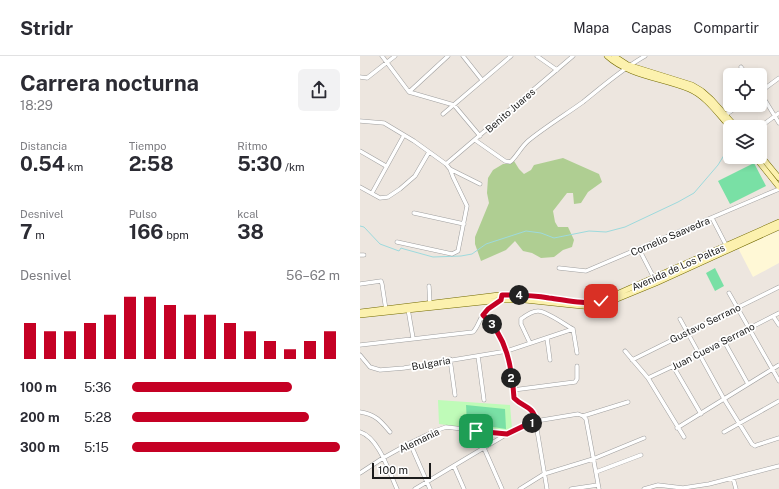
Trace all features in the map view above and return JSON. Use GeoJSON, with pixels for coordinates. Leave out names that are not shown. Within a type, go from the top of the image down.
{"type":"FeatureCollection","features":[{"type":"Feature","properties":{"kind":"main road"},"geometry":{"type":"LineString","coordinates":[[607,56],[626,67],[692,85],[707,95],[726,120]]}},
{"type":"Feature","properties":{"kind":"main road"},"geometry":{"type":"LineString","coordinates":[[614,56],[626,67]]}},
{"type":"Feature","properties":{"kind":"main road"},"geometry":{"type":"LineString","coordinates":[[724,117],[728,120]]}},
{"type":"Feature","properties":{"kind":"main road"},"geometry":{"type":"LineString","coordinates":[[767,163],[779,178]]}},
{"type":"Feature","properties":{"kind":"main road"},"geometry":{"type":"LineString","coordinates":[[760,164],[779,188]]}},
{"type":"Feature","properties":{"kind":"main road","name":"Avenida de Los Paltas"},"geometry":{"type":"LineString","coordinates":[[360,312],[408,309],[502,297],[527,296],[593,303],[655,280],[778,225]]}},
{"type":"Feature","properties":{"kind":"main road","name":"Avenida de Los Paltas"},"geometry":{"type":"LineString","coordinates":[[360,316],[386,311]]}},
{"type":"Feature","properties":{"kind":"street"},"geometry":{"type":"LineString","coordinates":[[382,56],[409,92],[454,105],[480,136]]}},
{"type":"Feature","properties":{"kind":"street"},"geometry":{"type":"LineString","coordinates":[[361,78],[367,78],[395,56]]}},
{"type":"Feature","properties":{"kind":"street"},"geometry":{"type":"LineString","coordinates":[[409,92],[448,56]]}},
{"type":"Feature","properties":{"kind":"street"},"geometry":{"type":"LineString","coordinates":[[463,56],[482,80]]}},
{"type":"Feature","properties":{"kind":"street"},"geometry":{"type":"LineString","coordinates":[[443,114],[511,56]]}},
{"type":"Feature","properties":{"kind":"street"},"geometry":{"type":"LineString","coordinates":[[537,56],[557,70]]}},
{"type":"Feature","properties":{"kind":"street","name":"Benito Juares"},"geometry":{"type":"LineString","coordinates":[[446,164],[573,56]]}},
{"type":"Feature","properties":{"kind":"street"},"geometry":{"type":"LineString","coordinates":[[474,140],[505,161],[510,162],[528,141],[582,102],[626,67],[645,56]]}},
{"type":"Feature","properties":{"kind":"street"},"geometry":{"type":"LineString","coordinates":[[767,87],[779,78]]}},
{"type":"Feature","properties":{"kind":"street"},"geometry":{"type":"LineString","coordinates":[[767,101],[777,114],[779,123]]}},
{"type":"Feature","properties":{"kind":"street"},"geometry":{"type":"LineString","coordinates":[[724,117],[731,112]]}},
{"type":"Feature","properties":{"kind":"street"},"geometry":{"type":"LineString","coordinates":[[767,122],[777,114]]}},
{"type":"Feature","properties":{"kind":"street"},"geometry":{"type":"LineString","coordinates":[[360,121],[384,123],[446,164],[450,169],[467,206],[458,251],[456,253],[452,254],[397,242]]}},
{"type":"Feature","properties":{"kind":"street"},"geometry":{"type":"LineString","coordinates":[[372,193],[404,135]]}},
{"type":"Feature","properties":{"kind":"street"},"geometry":{"type":"LineString","coordinates":[[360,151],[386,166]]}},
{"type":"Feature","properties":{"kind":"street"},"geometry":{"type":"LineString","coordinates":[[360,187],[380,198],[388,198],[415,176],[429,152]]}},
{"type":"Feature","properties":{"kind":"street"},"geometry":{"type":"LineString","coordinates":[[450,169],[480,184]]}},
{"type":"Feature","properties":{"kind":"street","name":"Cornelio Saavedra"},"geometry":{"type":"LineString","coordinates":[[559,268],[586,271],[779,188]]}},
{"type":"Feature","properties":{"kind":"street"},"geometry":{"type":"LineString","coordinates":[[414,213],[464,224]]}},
{"type":"Feature","properties":{"kind":"street"},"geometry":{"type":"LineString","coordinates":[[712,218],[727,248]]}},
{"type":"Feature","properties":{"kind":"street"},"geometry":{"type":"LineString","coordinates":[[639,249],[655,280]]}},
{"type":"Feature","properties":{"kind":"street"},"geometry":{"type":"LineString","coordinates":[[360,284],[381,281],[386,311]]}},
{"type":"Feature","properties":{"kind":"street"},"geometry":{"type":"LineString","coordinates":[[429,286],[430,306]]}},
{"type":"Feature","properties":{"kind":"street","name":"Gustavo Serrano"},"geometry":{"type":"LineString","coordinates":[[632,360],[779,287]]}},
{"type":"Feature","properties":{"kind":"street"},"geometry":{"type":"LineString","coordinates":[[730,293],[748,328],[779,381]]}},
{"type":"Feature","properties":{"kind":"street"},"geometry":{"type":"LineString","coordinates":[[360,345],[473,332],[483,315],[502,297]]}},
{"type":"Feature","properties":{"kind":"street"},"geometry":{"type":"LineString","coordinates":[[408,309],[412,338]]}},
{"type":"Feature","properties":{"kind":"street"},"geometry":{"type":"LineString","coordinates":[[530,343],[521,324],[521,319],[524,316],[538,311],[573,329],[577,353]]}},
{"type":"Feature","properties":{"kind":"street","name":"Juan Cueva Serrano"},"geometry":{"type":"LineString","coordinates":[[648,378],[779,313]]}},
{"type":"Feature","properties":{"kind":"street"},"geometry":{"type":"LineString","coordinates":[[483,315],[496,328],[507,351],[514,398],[519,404],[529,407],[534,412],[547,489]]}},
{"type":"Feature","properties":{"kind":"street"},"geometry":{"type":"LineString","coordinates":[[773,316],[779,325]]}},
{"type":"Feature","properties":{"kind":"street"},"geometry":{"type":"LineString","coordinates":[[680,319],[724,399],[755,446],[779,438]]}},
{"type":"Feature","properties":{"kind":"street","name":"Bulgaria"},"geometry":{"type":"LineString","coordinates":[[360,356],[370,367],[380,370],[417,366],[450,359],[507,351],[573,329]]}},
{"type":"Feature","properties":{"kind":"street"},"geometry":{"type":"LineString","coordinates":[[547,338],[550,360]]}},
{"type":"Feature","properties":{"kind":"street"},"geometry":{"type":"LineString","coordinates":[[724,341],[748,384]]}},
{"type":"Feature","properties":{"kind":"street"},"geometry":{"type":"LineString","coordinates":[[625,351],[648,378],[684,437]]}},
{"type":"Feature","properties":{"kind":"street"},"geometry":{"type":"LineString","coordinates":[[478,356],[484,400]]}},
{"type":"Feature","properties":{"kind":"street"},"geometry":{"type":"LineString","coordinates":[[450,359],[455,395]]}},
{"type":"Feature","properties":{"kind":"street"},"geometry":{"type":"LineString","coordinates":[[678,428],[779,365]]}},
{"type":"Feature","properties":{"kind":"street"},"geometry":{"type":"LineString","coordinates":[[513,390],[575,382],[577,379],[577,366]]}},
{"type":"Feature","properties":{"kind":"street"},"geometry":{"type":"LineString","coordinates":[[673,366],[701,414]]}},
{"type":"Feature","properties":{"kind":"street"},"geometry":{"type":"LineString","coordinates":[[724,432],[779,401]]}},
{"type":"Feature","properties":{"kind":"street"},"geometry":{"type":"LineString","coordinates":[[583,416],[628,402]]}},
{"type":"Feature","properties":{"kind":"street"},"geometry":{"type":"LineString","coordinates":[[360,412],[371,414],[380,420],[390,432]]}},
{"type":"Feature","properties":{"kind":"street"},"geometry":{"type":"LineString","coordinates":[[415,489],[507,434],[536,420],[578,414],[586,419],[599,487],[571,489]]}},
{"type":"Feature","properties":{"kind":"street","name":"Alemania"},"geometry":{"type":"LineString","coordinates":[[360,473],[410,443],[446,427],[507,434]]}},
{"type":"Feature","properties":{"kind":"street"},"geometry":{"type":"LineString","coordinates":[[360,432],[364,433],[374,442],[397,489]]}},
{"type":"Feature","properties":{"kind":"street"},"geometry":{"type":"LineString","coordinates":[[520,489],[544,474],[594,459],[644,438]]}},
{"type":"Feature","properties":{"kind":"street"},"geometry":{"type":"LineString","coordinates":[[410,443],[430,489]]}},
{"type":"Feature","properties":{"kind":"street"},"geometry":{"type":"LineString","coordinates":[[484,448],[502,489]]}},
{"type":"Feature","properties":{"kind":"street"},"geometry":{"type":"LineString","coordinates":[[596,472],[641,455]]}},
{"type":"Feature","properties":{"kind":"street"},"geometry":{"type":"LineString","coordinates":[[454,466],[464,489]]}},
{"type":"Feature","properties":{"kind":"street"},"geometry":{"type":"LineString","coordinates":[[644,489],[658,485],[683,488],[779,466]]}},
{"type":"Feature","properties":{"kind":"street"},"geometry":{"type":"LineString","coordinates":[[732,478],[736,489]]}},
{"type":"Feature","properties":{"kind":"shaded area"},"geometry":{"type":"Polygon","coordinates":[[[779,231],[779,263],[753,277],[738,248],[779,231]]]}},
{"type":"Feature","properties":{"kind":"green space"},"geometry":{"type":"Polygon","coordinates":[[[563,158],[599,174],[602,182],[588,192],[581,203],[574,204],[573,193],[567,193],[553,211],[555,222],[558,227],[568,227],[574,240],[572,247],[563,250],[554,257],[541,258],[532,253],[523,251],[515,241],[506,250],[481,261],[475,244],[475,237],[489,203],[487,193],[488,178],[493,170],[503,164],[509,164],[514,161],[524,174],[531,170],[534,165],[563,158]]]}},
{"type":"Feature","properties":{"kind":"green space"},"geometry":{"type":"Polygon","coordinates":[[[755,164],[766,186],[730,204],[718,181],[755,164]]]}},
{"type":"Feature","properties":{"kind":"green space"},"geometry":{"type":"Polygon","coordinates":[[[715,268],[724,286],[715,291],[706,273],[715,268]]]}},
{"type":"Feature","properties":{"kind":"green space"},"geometry":{"type":"Polygon","coordinates":[[[438,400],[510,405],[512,429],[506,433],[439,424],[438,400]]]}},
{"type":"Feature","properties":{"kind":"green space"},"geometry":{"type":"Polygon","coordinates":[[[466,405],[505,409],[506,429],[467,423],[466,405]]]}},
{"type":"Feature","properties":{"kind":"waterway"},"geometry":{"type":"LineString","coordinates":[[360,226],[364,227],[380,244],[399,251],[401,248],[433,257],[472,254],[486,244],[526,231],[541,233],[554,238],[589,231],[606,232],[625,227],[694,193],[723,157]]}},
{"type":"Feature","properties":{"kind":"route"},"geometry":{"type":"LineString","coordinates":[[476,431],[507,434],[536,420],[534,412],[529,407],[519,404],[514,398],[507,351],[496,328],[483,315],[488,309],[501,300],[502,295],[527,296],[573,302],[593,303],[601,301]]}}]}
